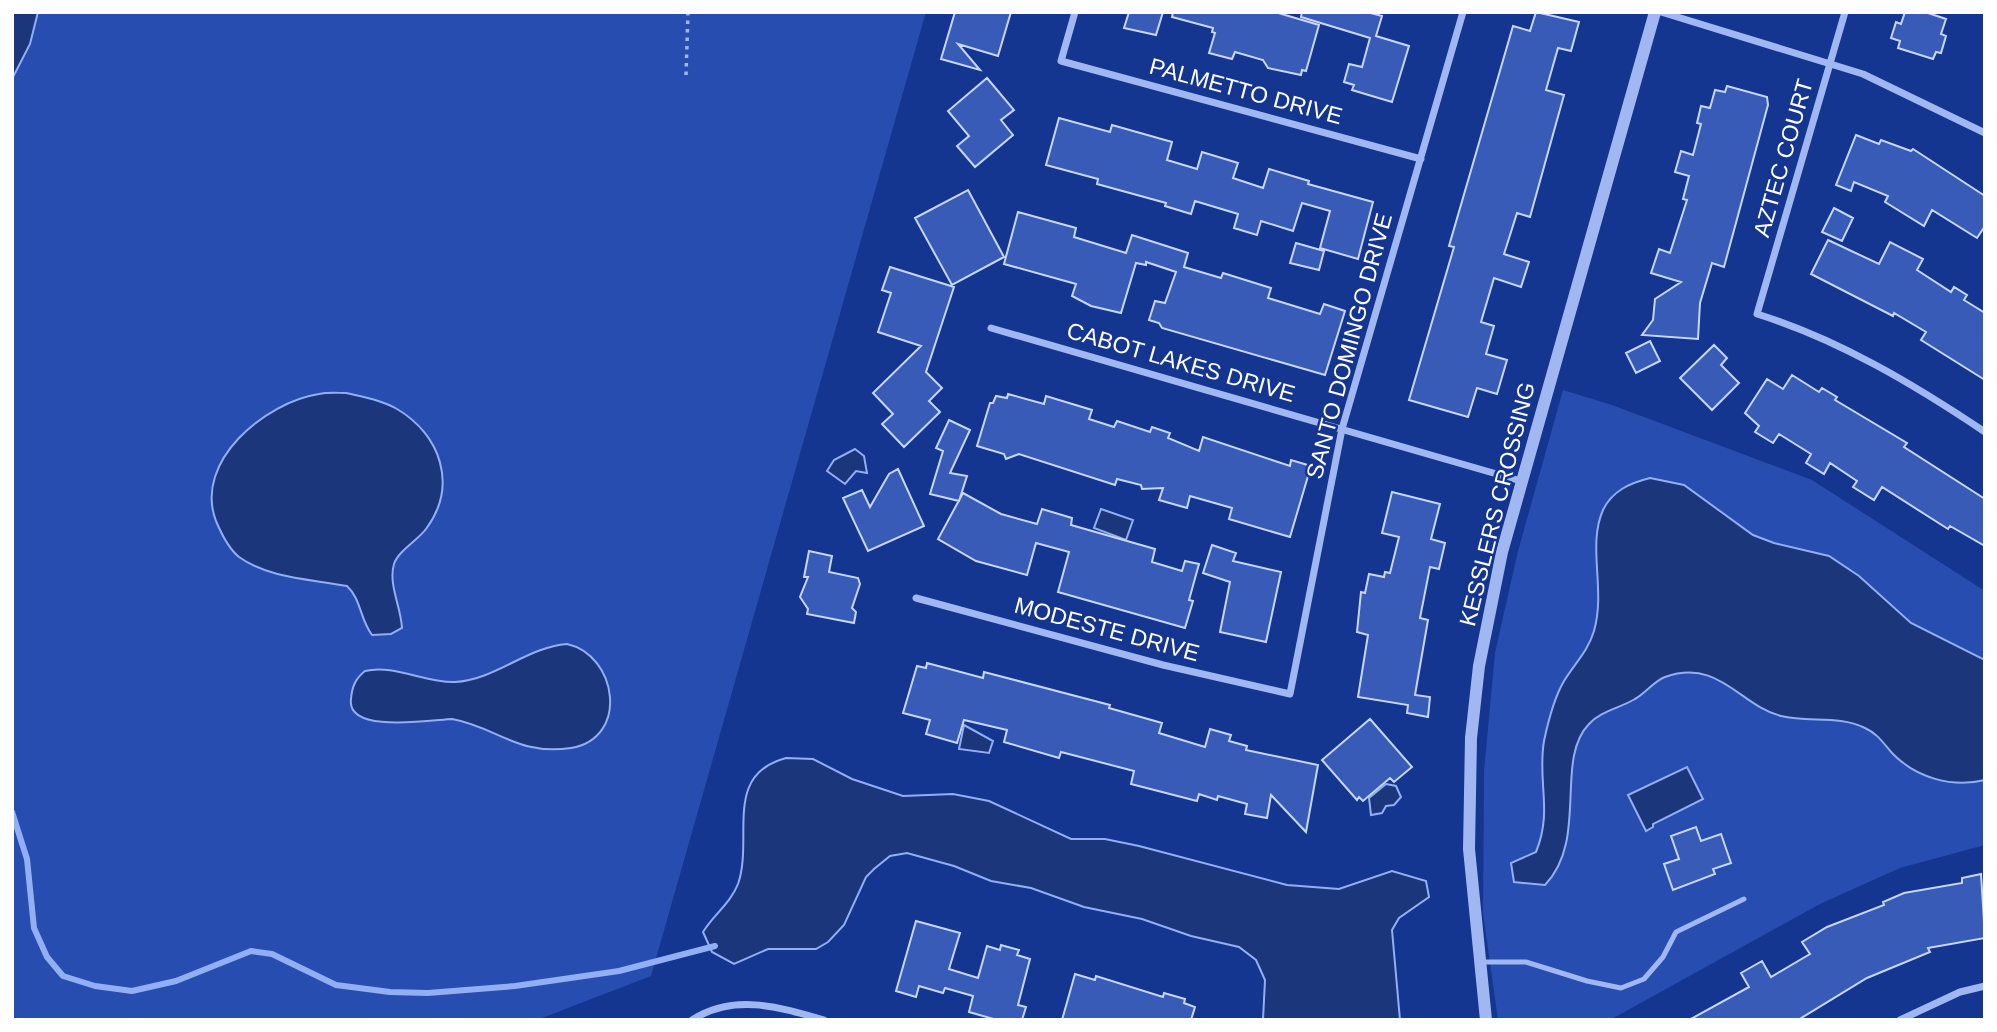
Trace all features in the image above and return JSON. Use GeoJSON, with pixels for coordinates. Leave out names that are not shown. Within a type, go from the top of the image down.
{"type":"FeatureCollection","features":[{"type":"Feature","properties":{"kind":"street","name":"PALMETTO DRIVE"},"geometry":{"type":"LineString","coordinates":[[1074,12],[1061,61],[1421,159]]}},
{"type":"Feature","properties":{"kind":"street","name":"SANTO DOMINGO DRIVE"},"geometry":{"type":"LineString","coordinates":[[1290,694],[1342,429],[1462,12]]}},
{"type":"Feature","properties":{"kind":"street","name":"KESSLERS CROSSING"},"geometry":{"type":"LineString","coordinates":[[1486,1020],[1469,849],[1471,738],[1479,666],[1502,552],[1521,481],[1655,12]]}},
{"type":"Feature","properties":{"kind":"street"},"geometry":{"type":"LineString","coordinates":[[1661,12],[1863,74],[1985,133]]}},
{"type":"Feature","properties":{"kind":"street","name":"AZTEC COURT"},"geometry":{"type":"LineString","coordinates":[[1845,12],[1757,314],[1797,327],[1927,393],[1985,432]]}},
{"type":"Feature","properties":{"kind":"street","name":"CABOT LAKES DRIVE"},"geometry":{"type":"LineString","coordinates":[[991,327],[1521,481]]}},
{"type":"Feature","properties":{"kind":"street","name":"MODESTE DRIVE"},"geometry":{"type":"LineString","coordinates":[[916,598],[1163,665],[1290,694]]}},
{"type":"Feature","properties":{"kind":"street"},"geometry":{"type":"LineString","coordinates":[[1900,1020],[1960,992],[1985,986]]}},
{"type":"Feature","properties":{"kind":"street"},"geometry":{"type":"LineString","coordinates":[[692,1020],[734,1004],[770,1005],[824,1020]]}},
{"type":"Feature","properties":{"kind":"lane"},"geometry":{"type":"LineString","coordinates":[[1481,962],[1525,962],[1621,988],[1644,979],[1663,957],[1676,932],[1744,899]]}},
{"type":"Feature","properties":{"kind":"path"},"geometry":{"type":"LineString","coordinates":[[686,75],[688,12]]}},
{"type":"Feature","properties":{"kind":"shaded area"},"geometry":{"type":"Polygon","coordinates":[[[12,12],[926,12],[651,976],[537,1020],[12,1020],[12,12]]]}},
{"type":"Feature","properties":{"kind":"shaded area"},"geometry":{"type":"Polygon","coordinates":[[[12,12],[38,12],[30,44],[12,79],[12,12]]]}},
{"type":"Feature","properties":{"kind":"shaded area"},"geometry":{"type":"Polygon","coordinates":[[[1563,390],[1612,405],[1812,480],[1985,591],[1985,845],[1900,868],[1820,904],[1610,1020],[1498,1020],[1483,913],[1484,771],[1495,653],[1518,551],[1563,390]]]}},
{"type":"Feature","properties":{"kind":"shaded area"},"geometry":{"type":"Polygon","coordinates":[[[322,393],[346,393],[385,403],[412,420],[425,433],[440,463],[441,496],[436,513],[426,529],[394,564],[394,588],[402,628],[391,634],[372,635],[352,591],[347,586],[277,574],[239,557],[228,545],[216,521],[212,499],[215,477],[239,438],[257,422],[298,399],[322,393]]]}},
{"type":"Feature","properties":{"kind":"shaded area"},"geometry":{"type":"Polygon","coordinates":[[[855,449],[864,456],[867,473],[856,471],[845,484],[827,471],[834,460],[855,449]]]}},
{"type":"Feature","properties":{"kind":"shaded area"},"geometry":{"type":"Polygon","coordinates":[[[1650,478],[1684,485],[1753,535],[1774,543],[1829,556],[1859,576],[1911,623],[1985,660],[1985,780],[1960,783],[1935,779],[1912,769],[1877,736],[1855,724],[1781,716],[1753,703],[1728,685],[1700,674],[1684,673],[1665,677],[1639,696],[1589,724],[1579,739],[1574,758],[1566,846],[1558,866],[1545,885],[1514,882],[1511,863],[1536,852],[1541,837],[1544,809],[1542,756],[1552,710],[1560,688],[1585,651],[1594,631],[1598,599],[1597,538],[1603,510],[1611,498],[1622,489],[1650,478]]]}},
{"type":"Feature","properties":{"kind":"shaded area"},"geometry":{"type":"Polygon","coordinates":[[[1101,509],[1133,520],[1126,540],[1094,528],[1101,509]]]}},
{"type":"Feature","properties":{"kind":"shaded area"},"geometry":{"type":"Polygon","coordinates":[[[567,644],[584,651],[597,663],[606,679],[610,696],[609,714],[602,729],[590,741],[571,748],[536,748],[452,719],[375,721],[362,717],[353,710],[353,687],[365,671],[387,670],[444,682],[470,680],[538,651],[567,644]]]}},
{"type":"Feature","properties":{"kind":"shaded area"},"geometry":{"type":"Polygon","coordinates":[[[964,725],[993,741],[989,753],[959,749],[964,725]]]}},
{"type":"Feature","properties":{"kind":"shaded area"},"geometry":{"type":"Polygon","coordinates":[[[786,758],[813,759],[852,779],[903,796],[953,794],[989,801],[1071,839],[1105,839],[1139,846],[1287,885],[1339,889],[1392,871],[1426,881],[1429,897],[1399,918],[1392,930],[1400,1020],[1263,1020],[1265,980],[1256,960],[1239,947],[1191,936],[1142,919],[1084,907],[1031,888],[991,881],[954,866],[907,853],[890,856],[866,877],[844,925],[828,942],[816,949],[768,949],[734,964],[712,952],[703,932],[738,884],[742,866],[744,810],[747,793],[754,778],[766,766],[786,758]]]}},
{"type":"Feature","properties":{"kind":"shaded area"},"geometry":{"type":"Polygon","coordinates":[[[1687,767],[1703,799],[1653,824],[1653,827],[1646,831],[1628,795],[1687,767]]]}},
{"type":"Feature","properties":{"kind":"shaded area"},"geometry":{"type":"Polygon","coordinates":[[[1386,784],[1396,786],[1401,797],[1394,805],[1386,806],[1382,813],[1371,815],[1369,798],[1386,784]]]}},
{"type":"Feature","properties":{"kind":"building"},"geometry":{"type":"Polygon","coordinates":[[[955,12],[1011,12],[998,56],[958,44],[980,70],[941,59],[955,12]]]}},
{"type":"Feature","properties":{"kind":"building"},"geometry":{"type":"Polygon","coordinates":[[[1129,12],[1163,12],[1156,35],[1124,28],[1129,12]]]}},
{"type":"Feature","properties":{"kind":"building"},"geometry":{"type":"Polygon","coordinates":[[[1173,12],[1275,12],[1319,25],[1306,71],[1302,70],[1301,75],[1268,68],[1263,60],[1235,52],[1232,59],[1209,53],[1215,33],[1212,32],[1213,28],[1172,17],[1173,12]]]}},
{"type":"Feature","properties":{"kind":"building"},"geometry":{"type":"Polygon","coordinates":[[[1302,12],[1367,12],[1382,16],[1376,36],[1409,46],[1392,102],[1352,90],[1354,85],[1344,82],[1349,64],[1362,67],[1370,38],[1301,17],[1302,12]]]}},
{"type":"Feature","properties":{"kind":"building"},"geometry":{"type":"Polygon","coordinates":[[[1536,12],[1579,22],[1571,51],[1558,48],[1546,90],[1564,95],[1530,217],[1517,213],[1504,254],[1529,262],[1521,287],[1494,278],[1481,322],[1494,326],[1486,354],[1507,360],[1497,394],[1477,388],[1468,417],[1409,400],[1454,247],[1449,246],[1513,26],[1530,31],[1536,12]]]}},
{"type":"Feature","properties":{"kind":"building"},"geometry":{"type":"Polygon","coordinates":[[[1905,12],[1925,12],[1946,19],[1941,34],[1946,36],[1941,53],[1936,52],[1933,59],[1898,48],[1900,41],[1891,38],[1896,22],[1901,24],[1905,12]]]}},
{"type":"Feature","properties":{"kind":"building"},"geometry":{"type":"Polygon","coordinates":[[[987,78],[1014,110],[1001,120],[1013,135],[975,167],[957,146],[969,136],[948,111],[987,78]]]}},
{"type":"Feature","properties":{"kind":"building"},"geometry":{"type":"Polygon","coordinates":[[[1727,86],[1767,97],[1768,105],[1724,267],[1712,263],[1700,303],[1698,339],[1642,335],[1653,320],[1655,299],[1681,282],[1651,273],[1659,249],[1670,253],[1687,200],[1683,199],[1689,176],[1675,172],[1681,151],[1693,155],[1701,124],[1697,123],[1701,106],[1710,108],[1715,90],[1725,92],[1727,86]]]}},
{"type":"Feature","properties":{"kind":"building"},"geometry":{"type":"Polygon","coordinates":[[[1059,118],[1110,132],[1112,125],[1172,142],[1167,160],[1197,169],[1202,152],[1238,163],[1233,178],[1263,188],[1269,169],[1309,181],[1308,184],[1373,202],[1358,259],[1320,248],[1330,211],[1302,203],[1293,231],[1261,221],[1257,235],[1234,228],[1238,214],[1195,201],[1191,214],[1165,206],[1166,203],[1097,184],[1098,179],[1046,165],[1059,118]]]}},
{"type":"Feature","properties":{"kind":"building"},"geometry":{"type":"Polygon","coordinates":[[[1856,135],[1879,144],[1881,140],[1911,151],[1913,149],[1985,196],[1985,226],[1977,238],[1932,210],[1924,226],[1885,202],[1888,196],[1854,182],[1851,191],[1836,185],[1856,135]]]}},
{"type":"Feature","properties":{"kind":"building"},"geometry":{"type":"Polygon","coordinates":[[[968,190],[1004,257],[952,285],[915,218],[968,190]]]}},
{"type":"Feature","properties":{"kind":"building"},"geometry":{"type":"Polygon","coordinates":[[[1834,208],[1853,218],[1842,241],[1822,232],[1834,208]]]}},
{"type":"Feature","properties":{"kind":"building"},"geometry":{"type":"Polygon","coordinates":[[[1018,212],[1076,228],[1074,237],[1126,253],[1132,235],[1188,253],[1184,267],[1221,278],[1223,273],[1271,288],[1268,298],[1320,314],[1324,304],[1345,311],[1325,375],[1162,328],[1159,323],[1149,320],[1155,301],[1165,303],[1176,272],[1146,262],[1146,265],[1136,263],[1121,313],[1091,306],[1072,296],[1076,284],[1004,264],[1018,212]]]}},
{"type":"Feature","properties":{"kind":"building"},"geometry":{"type":"Polygon","coordinates":[[[1828,240],[1879,264],[1890,242],[1923,259],[1917,270],[1951,292],[1954,287],[1967,295],[1964,300],[1985,313],[1985,380],[1921,340],[1926,332],[1894,313],[1893,316],[1811,274],[1828,240]]]}},
{"type":"Feature","properties":{"kind":"building"},"geometry":{"type":"Polygon","coordinates":[[[1296,243],[1324,251],[1319,270],[1290,263],[1296,243]]]}},
{"type":"Feature","properties":{"kind":"building"},"geometry":{"type":"Polygon","coordinates":[[[890,267],[954,287],[926,372],[942,388],[929,401],[940,412],[904,447],[882,424],[893,414],[873,393],[921,346],[878,332],[891,293],[882,290],[890,267]]]}},
{"type":"Feature","properties":{"kind":"building"},"geometry":{"type":"Polygon","coordinates":[[[1650,341],[1660,361],[1636,373],[1626,353],[1650,341]]]}},
{"type":"Feature","properties":{"kind":"building"},"geometry":{"type":"Polygon","coordinates":[[[1714,345],[1727,358],[1721,365],[1739,383],[1712,410],[1680,378],[1714,345]]]}},
{"type":"Feature","properties":{"kind":"building"},"geometry":{"type":"Polygon","coordinates":[[[1792,375],[1819,392],[1822,388],[1837,397],[1835,400],[1907,443],[1904,447],[1985,499],[1985,546],[1950,526],[1948,529],[1882,487],[1874,500],[1853,487],[1857,481],[1830,463],[1824,474],[1806,463],[1811,454],[1779,434],[1773,443],[1755,432],[1759,426],[1745,413],[1767,379],[1783,389],[1792,375]]]}},
{"type":"Feature","properties":{"kind":"building"},"geometry":{"type":"Polygon","coordinates":[[[1008,394],[1044,404],[1046,396],[1092,410],[1089,419],[1114,427],[1117,421],[1150,432],[1152,427],[1170,433],[1168,438],[1199,451],[1203,437],[1290,466],[1291,460],[1311,466],[1290,537],[1229,519],[1232,508],[1190,496],[1187,508],[1159,500],[1163,488],[1142,489],[1141,485],[1117,479],[1115,485],[1019,454],[1006,459],[1004,454],[977,446],[990,403],[993,403],[996,396],[1007,398],[1008,394]]]}},
{"type":"Feature","properties":{"kind":"building"},"geometry":{"type":"Polygon","coordinates":[[[949,420],[970,430],[950,473],[967,476],[959,501],[930,494],[943,451],[936,448],[949,420]]]}},
{"type":"Feature","properties":{"kind":"building"},"geometry":{"type":"Polygon","coordinates":[[[898,469],[924,526],[868,551],[843,498],[862,490],[870,507],[889,474],[898,469]]]}},
{"type":"Feature","properties":{"kind":"building"},"geometry":{"type":"Polygon","coordinates":[[[1392,492],[1440,504],[1431,539],[1445,543],[1439,569],[1430,567],[1420,618],[1428,620],[1415,695],[1430,697],[1428,717],[1407,713],[1408,705],[1358,697],[1368,635],[1357,632],[1361,592],[1365,593],[1369,574],[1384,577],[1385,572],[1390,573],[1399,537],[1382,533],[1392,492]]]}},
{"type":"Feature","properties":{"kind":"building"},"geometry":{"type":"Polygon","coordinates":[[[963,493],[1001,514],[1037,524],[1042,509],[1072,518],[1071,525],[1155,549],[1152,562],[1182,571],[1185,561],[1199,564],[1185,628],[1058,592],[1069,552],[1036,543],[1027,575],[976,561],[938,539],[963,493]]]}},
{"type":"Feature","properties":{"kind":"building"},"geometry":{"type":"Polygon","coordinates":[[[1212,545],[1236,553],[1233,561],[1281,572],[1266,642],[1220,632],[1230,582],[1203,573],[1212,545]]]}},
{"type":"Feature","properties":{"kind":"building"},"geometry":{"type":"Polygon","coordinates":[[[809,551],[832,556],[829,572],[858,578],[860,584],[852,608],[856,612],[854,623],[807,614],[808,609],[800,597],[808,577],[804,577],[809,551]]]}},
{"type":"Feature","properties":{"kind":"building"},"geometry":{"type":"Polygon","coordinates":[[[927,663],[983,678],[984,672],[1110,705],[1109,708],[1162,723],[1159,733],[1205,747],[1210,729],[1231,735],[1229,741],[1247,746],[1246,750],[1318,765],[1306,832],[1271,795],[1267,818],[1245,814],[1247,804],[1218,796],[1217,800],[1199,794],[1197,801],[1131,784],[1134,771],[1061,752],[1059,758],[1004,742],[1007,730],[964,720],[957,743],[926,734],[930,720],[903,713],[917,666],[926,668],[927,663]]]}},
{"type":"Feature","properties":{"kind":"building"},"geometry":{"type":"Polygon","coordinates":[[[1370,719],[1412,767],[1394,782],[1390,778],[1363,801],[1359,797],[1357,800],[1322,760],[1370,719]]]}},
{"type":"Feature","properties":{"kind":"building"},"geometry":{"type":"Polygon","coordinates":[[[1696,827],[1701,841],[1721,834],[1731,863],[1713,869],[1715,874],[1673,890],[1664,864],[1679,859],[1671,836],[1696,827]]]}},
{"type":"Feature","properties":{"kind":"building"},"geometry":{"type":"Polygon","coordinates":[[[1981,874],[1985,938],[1928,948],[1930,952],[1867,978],[1798,1020],[1689,1020],[1749,987],[1741,973],[1762,961],[1771,977],[1810,954],[1802,942],[1827,927],[1884,905],[1883,902],[1904,893],[1962,883],[1962,878],[1981,874]]]}},
{"type":"Feature","properties":{"kind":"building"},"geometry":{"type":"Polygon","coordinates":[[[916,921],[960,933],[949,969],[978,978],[987,946],[1000,950],[1001,945],[1019,950],[1017,955],[1030,959],[1018,1005],[1026,1007],[1022,1020],[997,1020],[969,1012],[973,996],[945,988],[943,993],[919,986],[916,997],[896,991],[916,921]]]}},
{"type":"Feature","properties":{"kind":"building"},"geometry":{"type":"Polygon","coordinates":[[[1075,974],[1095,980],[1096,976],[1163,997],[1164,993],[1185,999],[1184,1003],[1195,1007],[1191,1020],[1062,1020],[1075,974]]]}},
{"type":"Feature","properties":{"kind":"waterway"},"geometry":{"type":"LineString","coordinates":[[12,812],[27,859],[34,928],[47,957],[63,976],[95,986],[132,991],[176,981],[251,951],[272,954],[336,985],[390,992],[428,993],[515,986],[619,971],[715,946]]}}]}
